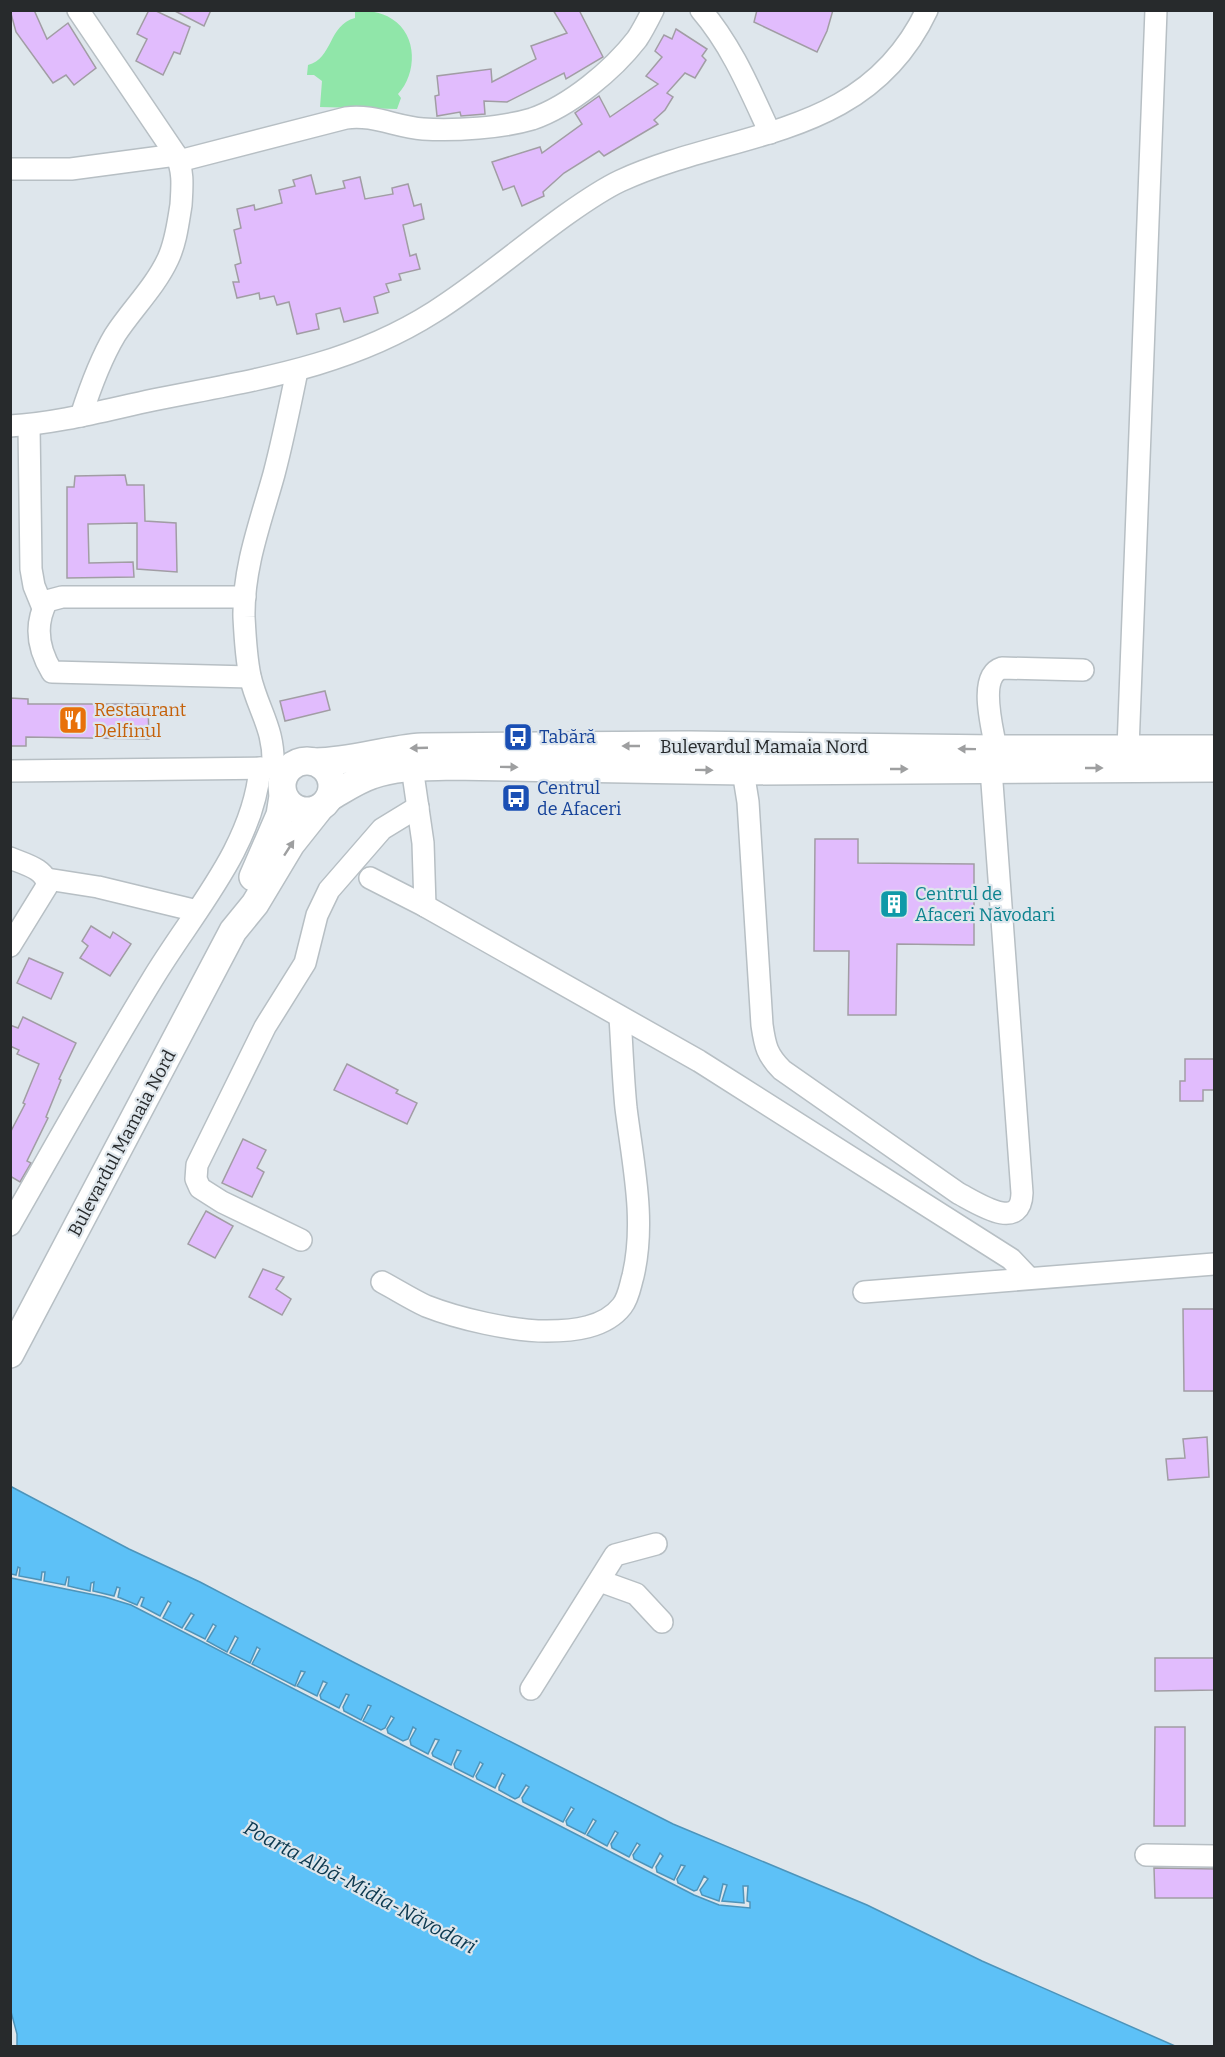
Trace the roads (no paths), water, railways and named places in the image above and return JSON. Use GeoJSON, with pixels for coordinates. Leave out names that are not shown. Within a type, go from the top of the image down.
{"type":"FeatureCollection","features":[{"type":"Feature","properties":{"kind":"main road","name":"Bulevardul Mamaia Nord"},"geometry":{"type":"LineString","coordinates":[[315,762],[336,762],[422,747],[689,745],[1215,768]]}},
{"type":"Feature","properties":{"kind":"main road","name":"Bulevardul Mamaia Nord"},"geometry":{"type":"LineString","coordinates":[[233,931],[255,904],[291,844],[324,803],[371,775],[412,767],[743,771],[994,759],[1128,749],[1215,749]]}},
{"type":"Feature","properties":{"kind":"main road"},"geometry":{"type":"LineString","coordinates":[[299,762],[315,762],[323,766],[332,780],[324,803],[302,812],[294,809],[276,776],[299,762]]}},
{"type":"Feature","properties":{"kind":"main road","name":"Bulevardul Mamaia Nord"},"geometry":{"type":"LineString","coordinates":[[10,1354],[233,931],[243,900],[280,815],[276,776]]}},
{"type":"Feature","properties":{"kind":"street"},"geometry":{"type":"LineString","coordinates":[[78,10],[177,158],[181,172],[181,199],[175,238],[168,259],[158,277],[116,335],[96,374],[81,416]]}},
{"type":"Feature","properties":{"kind":"street"},"geometry":{"type":"LineString","coordinates":[[10,169],[71,169],[177,158],[361,116],[420,129],[445,130],[514,123],[531,119],[560,106],[600,77],[622,57],[638,37],[652,10]]}},
{"type":"Feature","properties":{"kind":"street"},"geometry":{"type":"LineString","coordinates":[[701,10],[711,21],[743,75],[770,133]]}},
{"type":"Feature","properties":{"kind":"street"},"geometry":{"type":"LineString","coordinates":[[44,608],[34,586],[31,569],[20,425],[81,416],[297,371],[374,344],[417,322],[462,293],[547,228],[620,181],[675,161],[817,117],[860,93],[895,59],[927,10]]}},
{"type":"Feature","properties":{"kind":"street"},"geometry":{"type":"LineString","coordinates":[[1128,749],[1156,10]]}},
{"type":"Feature","properties":{"kind":"street"},"geometry":{"type":"LineString","coordinates":[[13,1214],[152,979],[219,877],[243,834],[255,805],[276,776],[272,737],[250,677],[246,645],[245,597],[250,556],[274,474],[297,371]]}},
{"type":"Feature","properties":{"kind":"street"},"geometry":{"type":"LineString","coordinates":[[245,597],[62,597],[47,601],[40,614],[39,634],[42,657],[52,672],[250,677]]}},
{"type":"Feature","properties":{"kind":"street"},"geometry":{"type":"LineString","coordinates":[[743,771],[748,802],[762,1025],[765,1044],[771,1059],[782,1070],[958,1193],[998,1212],[1011,1213],[1022,1204],[1022,1192],[988,684],[995,670],[1002,668],[1083,669]]}},
{"type":"Feature","properties":{"kind":"street"},"geometry":{"type":"LineString","coordinates":[[412,767],[423,843],[425,906]]}},
{"type":"Feature","properties":{"kind":"street"},"geometry":{"type":"LineString","coordinates":[[10,771],[276,776]]}},
{"type":"Feature","properties":{"kind":"street"},"geometry":{"type":"LineString","coordinates":[[301,1240],[222,1202],[200,1188],[196,1179],[197,1165],[265,1027],[305,963],[317,915],[329,890],[382,829],[418,807]]}},
{"type":"Feature","properties":{"kind":"street"},"geometry":{"type":"LineString","coordinates":[[10,858],[42,872],[47,879],[47,886],[10,946]]}},
{"type":"Feature","properties":{"kind":"street"},"geometry":{"type":"LineString","coordinates":[[370,878],[425,906],[699,1062],[1011,1259],[1029,1278]]}},
{"type":"Feature","properties":{"kind":"street"},"geometry":{"type":"LineString","coordinates":[[47,879],[98,887],[197,911]]}},
{"type":"Feature","properties":{"kind":"street"},"geometry":{"type":"LineString","coordinates":[[382,1282],[427,1306],[464,1317],[535,1331],[584,1328],[606,1320],[622,1306],[629,1294],[636,1262],[639,1230],[636,1173],[626,1106],[620,1017]]}},
{"type":"Feature","properties":{"kind":"street"},"geometry":{"type":"LineString","coordinates":[[864,1292],[1215,1264]]}},
{"type":"Feature","properties":{"kind":"street"},"geometry":{"type":"LineString","coordinates":[[531,1689],[615,1555],[656,1544]]}},
{"type":"Feature","properties":{"kind":"street"},"geometry":{"type":"LineString","coordinates":[[600,1581],[636,1594],[662,1622]]}},
{"type":"Feature","properties":{"kind":"street"},"geometry":{"type":"LineString","coordinates":[[1146,1855],[1215,1856]]}},
{"type":"Feature","properties":{"kind":"water","name":"Poarta Albă-Midia-Năvodari"},"geometry":{"type":"Polygon","coordinates":[[[10,1486],[129,1549],[200,1582],[673,1824],[867,1905],[982,1961],[1175,2046],[17,2046],[17,2034],[10,2008],[11,1578],[105,1597],[131,1605],[694,1895],[719,1905],[750,1908],[750,1902],[747,1901],[748,1886],[743,1886],[744,1903],[722,1901],[727,1885],[723,1884],[719,1901],[702,1895],[700,1890],[708,1879],[704,1876],[697,1890],[694,1891],[678,1883],[677,1879],[685,1866],[681,1865],[674,1880],[657,1872],[656,1867],[663,1856],[660,1853],[652,1868],[634,1859],[633,1855],[640,1845],[637,1843],[629,1857],[612,1848],[611,1844],[618,1833],[615,1831],[607,1846],[587,1835],[596,1821],[593,1819],[585,1834],[567,1825],[566,1821],[574,1809],[571,1807],[563,1822],[523,1802],[522,1798],[529,1787],[526,1785],[519,1797],[515,1799],[499,1790],[505,1775],[502,1773],[495,1788],[477,1779],[476,1776],[483,1764],[480,1762],[473,1777],[455,1768],[454,1764],[461,1751],[457,1750],[451,1765],[433,1756],[432,1753],[439,1740],[435,1739],[428,1754],[411,1745],[410,1740],[416,1729],[413,1727],[408,1739],[403,1741],[388,1733],[387,1729],[394,1718],[391,1716],[385,1728],[381,1730],[363,1721],[371,1706],[368,1705],[361,1720],[344,1711],[343,1707],[349,1695],[346,1694],[339,1708],[321,1699],[320,1695],[327,1683],[323,1681],[317,1696],[297,1686],[305,1672],[301,1671],[295,1686],[252,1664],[260,1649],[257,1647],[250,1663],[230,1653],[238,1638],[235,1636],[227,1652],[207,1641],[216,1626],[213,1624],[205,1639],[185,1629],[194,1615],[191,1613],[182,1628],[163,1618],[171,1603],[168,1601],[160,1616],[141,1606],[144,1598],[141,1597],[137,1605],[118,1597],[120,1588],[117,1587],[114,1596],[93,1591],[94,1582],[91,1583],[90,1591],[68,1586],[69,1577],[65,1585],[44,1581],[45,1572],[42,1572],[41,1580],[19,1576],[20,1568],[18,1567],[16,1575],[11,1574],[10,1486]]]}},
{"type":"Feature","properties":{"kind":"place","name":"Restaurant Delfinul"},"geometry":{"type":"Point","coordinates":[73,720]}},
{"type":"Feature","properties":{"kind":"place","name":"Tabără"},"geometry":{"type":"Point","coordinates":[518,737]}},
{"type":"Feature","properties":{"kind":"place","name":"Centrul de Afaceri"},"geometry":{"type":"Point","coordinates":[516,798]}},
{"type":"Feature","properties":{"kind":"place","name":"Centrul de Afaceri Năvodari"},"geometry":{"type":"Point","coordinates":[894,904]}}]}
